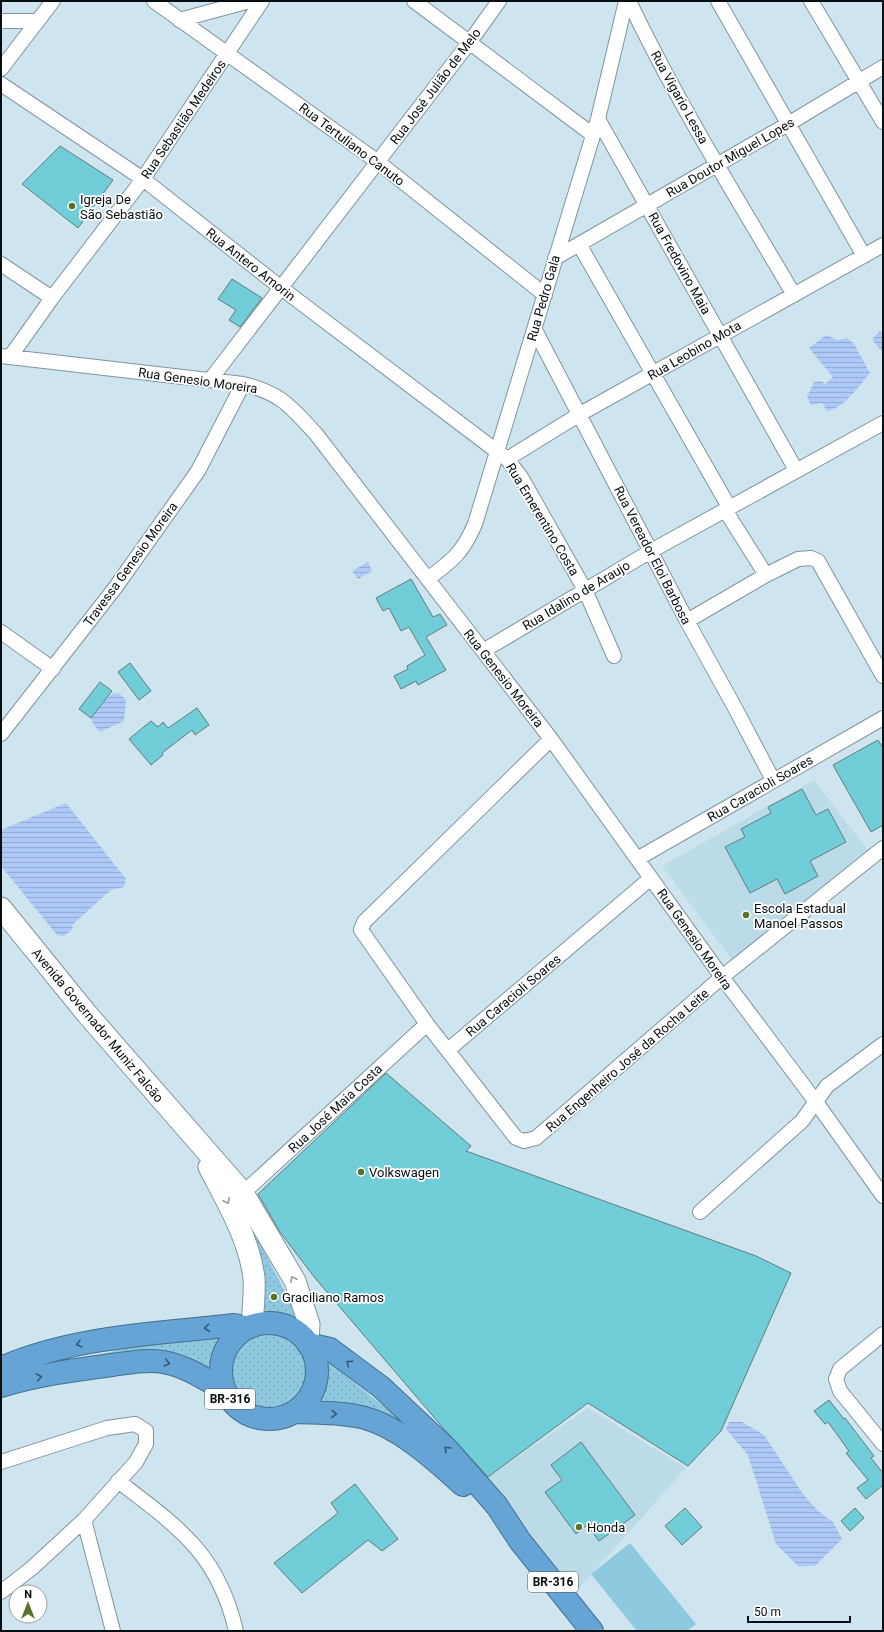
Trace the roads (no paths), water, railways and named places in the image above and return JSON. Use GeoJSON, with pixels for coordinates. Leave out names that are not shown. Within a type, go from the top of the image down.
{"type":"FeatureCollection","features":[{"type":"Feature","properties":{"kind":"highway","name":"BR-316"},"geometry":{"type":"LineString","coordinates":[[1,1368],[25,1357],[88,1341],[234,1325],[249,1326],[273,1323],[288,1327],[300,1335],[308,1343],[316,1360],[317,1375],[314,1389],[306,1402],[295,1412]]}},
{"type":"Feature","properties":{"kind":"highway","name":"BR-316"},"geometry":{"type":"LineString","coordinates":[[224,1390],[220,1377],[225,1350],[249,1326]]}},
{"type":"Feature","properties":{"kind":"highway","name":"BR-316"},"geometry":{"type":"LineString","coordinates":[[308,1343],[330,1348],[381,1388],[447,1449],[497,1506],[516,1533],[592,1631]]}},
{"type":"Feature","properties":{"kind":"highway","name":"BR-316"},"geometry":{"type":"LineString","coordinates":[[1,1386],[25,1379],[79,1369],[140,1361],[163,1362],[190,1370],[224,1390],[242,1412],[254,1418],[268,1420],[295,1412],[341,1414],[366,1418],[404,1437],[441,1466],[516,1533]]}},
{"type":"Feature","properties":{"kind":"main road","name":"Avenida Governador Muniz Falcão"},"geometry":{"type":"LineString","coordinates":[[1,908],[87,1014],[196,1142],[243,1193],[294,1281],[309,1324],[308,1343]]}},
{"type":"Feature","properties":{"kind":"main road","name":"Avenida Governador Muniz Falcão"},"geometry":{"type":"LineString","coordinates":[[196,1142],[238,1224],[251,1264],[254,1280],[249,1326]]}},
{"type":"Feature","properties":{"kind":"street"},"geometry":{"type":"LineString","coordinates":[[1,69],[53,1]]}},
{"type":"Feature","properties":{"kind":"street","name":"Rua Tertuliano Canuto"},"geometry":{"type":"LineString","coordinates":[[154,1],[378,162],[545,295]]}},
{"type":"Feature","properties":{"kind":"street"},"geometry":{"type":"LineString","coordinates":[[179,20],[250,1]]}},
{"type":"Feature","properties":{"kind":"street","name":"Rua Sebastião Medeiros"},"geometry":{"type":"LineString","coordinates":[[6,357],[143,179],[262,1]]}},
{"type":"Feature","properties":{"kind":"street"},"geometry":{"type":"LineString","coordinates":[[414,1],[594,135]]}},
{"type":"Feature","properties":{"kind":"street","name":"Rua José Julião de Melo"},"geometry":{"type":"LineString","coordinates":[[210,380],[469,43],[499,1]]}},
{"type":"Feature","properties":{"kind":"street","name":"Rua Pedro Gala"},"geometry":{"type":"LineString","coordinates":[[429,578],[456,558],[467,542],[503,454],[534,330],[594,135],[626,1]]}},
{"type":"Feature","properties":{"kind":"street","name":"Rua Vigario Lessa"},"geometry":{"type":"LineString","coordinates":[[629,1],[645,34],[718,165],[794,295]]}},
{"type":"Feature","properties":{"kind":"street"},"geometry":{"type":"LineString","coordinates":[[718,1],[864,256]]}},
{"type":"Feature","properties":{"kind":"street"},"geometry":{"type":"LineString","coordinates":[[811,1],[883,122]]}},
{"type":"Feature","properties":{"kind":"street"},"geometry":{"type":"LineString","coordinates":[[1,21],[36,22]]}},
{"type":"Feature","properties":{"kind":"street","name":"Rua Doutor Miguel Lopes"},"geometry":{"type":"LineString","coordinates":[[555,258],[647,204],[718,165],[883,67]]}},
{"type":"Feature","properties":{"kind":"street","name":"Rua Antero Amorin"},"geometry":{"type":"LineString","coordinates":[[1,84],[143,179],[280,288],[503,454]]}},
{"type":"Feature","properties":{"kind":"street","name":"Rua Fredovino Maia"},"geometry":{"type":"LineString","coordinates":[[598,119],[796,470]]}},
{"type":"Feature","properties":{"kind":"street"},"geometry":{"type":"LineString","coordinates":[[579,244],[766,575]]}},
{"type":"Feature","properties":{"kind":"street","name":"Rua Leobino Mota"},"geometry":{"type":"LineString","coordinates":[[503,454],[580,414],[883,245]]}},
{"type":"Feature","properties":{"kind":"street"},"geometry":{"type":"LineString","coordinates":[[1,264],[52,298]]}},
{"type":"Feature","properties":{"kind":"street","name":"Rua Vereador Eloi Barbosa"},"geometry":{"type":"LineString","coordinates":[[534,330],[580,414],[687,621],[773,780]]}},
{"type":"Feature","properties":{"kind":"street","name":"Rua Genesio Moreira"},"geometry":{"type":"LineString","coordinates":[[6,357],[243,384],[263,389],[276,395],[292,409],[316,434],[429,578],[551,739],[722,978],[816,1102],[883,1196]]}},
{"type":"Feature","properties":{"kind":"street","name":"Travessa Genesio Moreira"},"geometry":{"type":"LineString","coordinates":[[1,734],[115,588],[198,471],[243,384]]}},
{"type":"Feature","properties":{"kind":"street","name":"Rua Idalino de Araujo"},"geometry":{"type":"LineString","coordinates":[[483,651],[651,551],[883,423]]}},
{"type":"Feature","properties":{"kind":"street","name":"Rua Emerentino Costa"},"geometry":{"type":"LineString","coordinates":[[503,454],[521,477],[585,590],[614,656]]}},
{"type":"Feature","properties":{"kind":"street"},"geometry":{"type":"LineString","coordinates":[[687,621],[766,575],[798,559],[811,558],[818,561],[883,676]]}},
{"type":"Feature","properties":{"kind":"street"},"geometry":{"type":"LineString","coordinates":[[1,632],[53,669]]}},
{"type":"Feature","properties":{"kind":"street","name":"Rua Caracioli Soares"},"geometry":{"type":"LineString","coordinates":[[637,859],[883,718]]}},
{"type":"Feature","properties":{"kind":"street"},"geometry":{"type":"LineString","coordinates":[[448,1050],[427,1024],[361,930],[364,922],[551,739]]}},
{"type":"Feature","properties":{"kind":"street","name":"Rua Engenheiro José da Rocha Leite"},"geometry":{"type":"LineString","coordinates":[[448,1050],[516,1138],[524,1141],[536,1138],[722,978],[883,848]]}},
{"type":"Feature","properties":{"kind":"street","name":"Rua Caracioli Soares"},"geometry":{"type":"LineString","coordinates":[[448,1050],[651,878]]}},
{"type":"Feature","properties":{"kind":"street","name":"Rua José Maia Costa"},"geometry":{"type":"LineString","coordinates":[[243,1193],[427,1024]]}},
{"type":"Feature","properties":{"kind":"street"},"geometry":{"type":"LineString","coordinates":[[700,1212],[802,1121],[828,1086],[883,1044]]}},
{"type":"Feature","properties":{"kind":"street"},"geometry":{"type":"LineString","coordinates":[[883,1334],[840,1369],[836,1379],[840,1391],[883,1444]]}},
{"type":"Feature","properties":{"kind":"street"},"geometry":{"type":"LineString","coordinates":[[1,1462],[108,1428],[135,1424],[146,1431],[146,1444],[136,1462],[84,1520],[32,1568],[1,1592]]}},
{"type":"Feature","properties":{"kind":"street"},"geometry":{"type":"LineString","coordinates":[[118,1481],[188,1536],[207,1560],[226,1594],[236,1631]]}},
{"type":"Feature","properties":{"kind":"street"},"geometry":{"type":"LineString","coordinates":[[84,1520],[113,1631]]}},
{"type":"Feature","properties":{"kind":"place","name":"Igreja De São Sebastião"},"geometry":{"type":"Point","coordinates":[72,206]}},
{"type":"Feature","properties":{"kind":"place","name":"Escola Estadual Manoel Passos"},"geometry":{"type":"Point","coordinates":[746,915]}},
{"type":"Feature","properties":{"kind":"place","name":"Volkswagen"},"geometry":{"type":"Point","coordinates":[361,1172]}},
{"type":"Feature","properties":{"kind":"place","name":"Graciliano Ramos"},"geometry":{"type":"Point","coordinates":[274,1297]}},
{"type":"Feature","properties":{"kind":"place","name":"Honda"},"geometry":{"type":"Point","coordinates":[579,1527]}}]}
